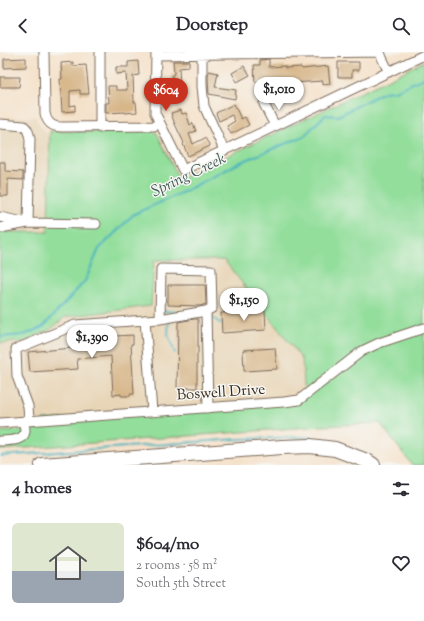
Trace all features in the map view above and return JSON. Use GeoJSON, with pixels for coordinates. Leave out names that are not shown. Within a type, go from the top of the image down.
{"type":"FeatureCollection","features":[{"type":"Feature","properties":{"kind":"highway"},"geometry":{"type":"LineString","coordinates":[[42,465],[274,447],[310,446],[334,449],[367,461],[373,465]]}},
{"type":"Feature","properties":{"kind":"highway"},"geometry":{"type":"LineString","coordinates":[[140,465],[287,454],[314,454],[337,458],[351,465]]}},
{"type":"Feature","properties":{"kind":"street"},"geometry":{"type":"LineString","coordinates":[[44,52],[45,114],[46,119],[53,126],[100,128],[154,126],[160,123]]}},
{"type":"Feature","properties":{"kind":"street"},"geometry":{"type":"LineString","coordinates":[[100,52],[100,128]]}},
{"type":"Feature","properties":{"kind":"street"},"geometry":{"type":"LineString","coordinates":[[389,72],[380,52],[156,54],[155,113],[183,170],[224,150],[389,72],[424,55]]}},
{"type":"Feature","properties":{"kind":"street"},"geometry":{"type":"LineString","coordinates":[[202,54],[202,86],[204,106],[224,150]]}},
{"type":"Feature","properties":{"kind":"street"},"geometry":{"type":"LineString","coordinates":[[264,104],[275,126]]}},
{"type":"Feature","properties":{"kind":"street"},"geometry":{"type":"LineString","coordinates":[[0,124],[24,126],[27,128],[30,135],[28,223]]}},
{"type":"Feature","properties":{"kind":"street"},"geometry":{"type":"LineString","coordinates":[[0,217],[28,223]]}},
{"type":"Feature","properties":{"kind":"street"},"geometry":{"type":"LineString","coordinates":[[0,228],[28,223],[96,224]]}},
{"type":"Feature","properties":{"kind":"street"},"geometry":{"type":"LineString","coordinates":[[0,441],[19,439],[23,437],[25,433],[28,406],[17,376],[16,349],[75,325],[160,319],[206,311],[212,308],[211,270],[161,269],[160,319]]}},
{"type":"Feature","properties":{"kind":"street"},"geometry":{"type":"LineString","coordinates":[[206,311],[208,408]]}},
{"type":"Feature","properties":{"kind":"street"},"geometry":{"type":"LineString","coordinates":[[145,320],[152,412]]}},
{"type":"Feature","properties":{"kind":"street","name":"Boswell Drive"},"geometry":{"type":"LineString","coordinates":[[0,423],[299,400],[362,351],[379,343],[424,328]]}},
{"type":"Feature","properties":{"kind":"shaded area"},"geometry":{"type":"Polygon","coordinates":[[[0,117],[36,117],[41,127],[50,134],[48,232],[0,232],[0,117]]]}},
{"type":"Feature","properties":{"kind":"shaded area"},"geometry":{"type":"Polygon","coordinates":[[[154,260],[224,260],[254,296],[302,359],[305,395],[299,400],[0,423],[0,343],[24,342],[51,329],[65,317],[151,306],[154,260]]]}},
{"type":"Feature","properties":{"kind":"green space"},"geometry":{"type":"Polygon","coordinates":[[[424,61],[424,465],[412,465],[380,423],[0,450],[0,432],[44,428],[43,420],[284,402],[305,395],[302,359],[224,260],[154,260],[151,306],[65,317],[51,329],[24,342],[0,343],[0,232],[48,232],[50,131],[152,131],[157,133],[179,179],[424,61]]]}},
{"type":"Feature","properties":{"kind":"building"},"geometry":{"type":"Polygon","coordinates":[[[26,58],[26,67],[4,68],[4,59],[26,58]]]}},
{"type":"Feature","properties":{"kind":"building"},"geometry":{"type":"Polygon","coordinates":[[[269,59],[269,67],[285,66],[285,68],[301,67],[302,69],[328,66],[330,84],[323,85],[323,81],[292,83],[292,81],[255,82],[254,65],[260,65],[260,60],[269,59]]]}},
{"type":"Feature","properties":{"kind":"building"},"geometry":{"type":"Polygon","coordinates":[[[138,61],[139,75],[133,76],[134,102],[136,102],[137,112],[106,113],[106,103],[109,103],[108,86],[116,86],[116,90],[127,90],[126,73],[116,74],[116,67],[128,67],[128,62],[138,61]]]}},
{"type":"Feature","properties":{"kind":"building"},"geometry":{"type":"Polygon","coordinates":[[[173,61],[189,61],[189,67],[179,68],[180,86],[173,87],[172,75],[174,74],[173,61]]]}},
{"type":"Feature","properties":{"kind":"building"},"geometry":{"type":"Polygon","coordinates":[[[73,62],[73,66],[86,65],[89,94],[80,94],[80,90],[70,91],[70,106],[75,105],[75,111],[62,112],[60,79],[62,79],[61,63],[73,62]]]}},
{"type":"Feature","properties":{"kind":"building"},"geometry":{"type":"Polygon","coordinates":[[[338,62],[359,62],[359,70],[352,70],[352,77],[338,77],[338,62]]]}},
{"type":"Feature","properties":{"kind":"building"},"geometry":{"type":"Polygon","coordinates":[[[244,66],[250,75],[237,82],[232,73],[244,66]]]}},
{"type":"Feature","properties":{"kind":"building"},"geometry":{"type":"Polygon","coordinates":[[[209,71],[218,73],[215,87],[236,90],[235,99],[209,94],[209,71]]]}},
{"type":"Feature","properties":{"kind":"building"},"geometry":{"type":"Polygon","coordinates":[[[0,77],[20,77],[19,87],[0,87],[0,77]]]}},
{"type":"Feature","properties":{"kind":"building"},"geometry":{"type":"Polygon","coordinates":[[[234,104],[241,119],[245,117],[249,125],[231,134],[227,126],[235,121],[232,115],[219,121],[216,113],[234,104]]]}},
{"type":"Feature","properties":{"kind":"building"},"geometry":{"type":"Polygon","coordinates":[[[181,110],[182,114],[186,113],[190,125],[193,123],[196,131],[189,134],[193,144],[205,138],[210,146],[188,156],[171,113],[181,110]]]}},
{"type":"Feature","properties":{"kind":"building"},"geometry":{"type":"Polygon","coordinates":[[[0,162],[5,162],[5,171],[23,172],[23,180],[8,179],[8,196],[0,196],[0,162]]]}},
{"type":"Feature","properties":{"kind":"building"},"geometry":{"type":"Polygon","coordinates":[[[168,285],[205,285],[206,304],[200,306],[168,305],[168,285]]]}},
{"type":"Feature","properties":{"kind":"building"},"geometry":{"type":"Polygon","coordinates":[[[265,310],[266,330],[222,333],[221,313],[265,310]]]}},
{"type":"Feature","properties":{"kind":"building"},"geometry":{"type":"Polygon","coordinates":[[[198,319],[197,388],[177,388],[178,322],[198,319]]]}},
{"type":"Feature","properties":{"kind":"building"},"geometry":{"type":"Polygon","coordinates":[[[133,335],[133,344],[131,344],[134,394],[130,394],[130,396],[121,396],[121,394],[113,395],[111,356],[77,359],[78,369],[30,372],[28,352],[76,347],[76,343],[79,342],[79,338],[133,335]]]}},
{"type":"Feature","properties":{"kind":"building"},"geometry":{"type":"Polygon","coordinates":[[[275,348],[277,369],[244,371],[243,350],[275,348]]]}},
{"type":"Feature","properties":{"kind":"waterway","name":"Spring Creek"},"geometry":{"type":"LineString","coordinates":[[0,337],[24,335],[43,327],[85,281],[99,249],[134,214],[181,193],[241,162],[304,136],[325,115],[338,116],[384,92],[395,91],[424,78]]}},
{"type":"Feature","properties":{"kind":"waterway"},"geometry":{"type":"LineString","coordinates":[[163,311],[177,312]]}},
{"type":"Feature","properties":{"kind":"waterway"},"geometry":{"type":"LineString","coordinates":[[209,315],[221,324]]}},
{"type":"Feature","properties":{"kind":"waterway"},"geometry":{"type":"LineString","coordinates":[[169,320],[168,335],[175,353]]}},
{"type":"Feature","properties":{"kind":"waterway"},"geometry":{"type":"LineString","coordinates":[[0,456],[238,439],[312,437]]}}]}
